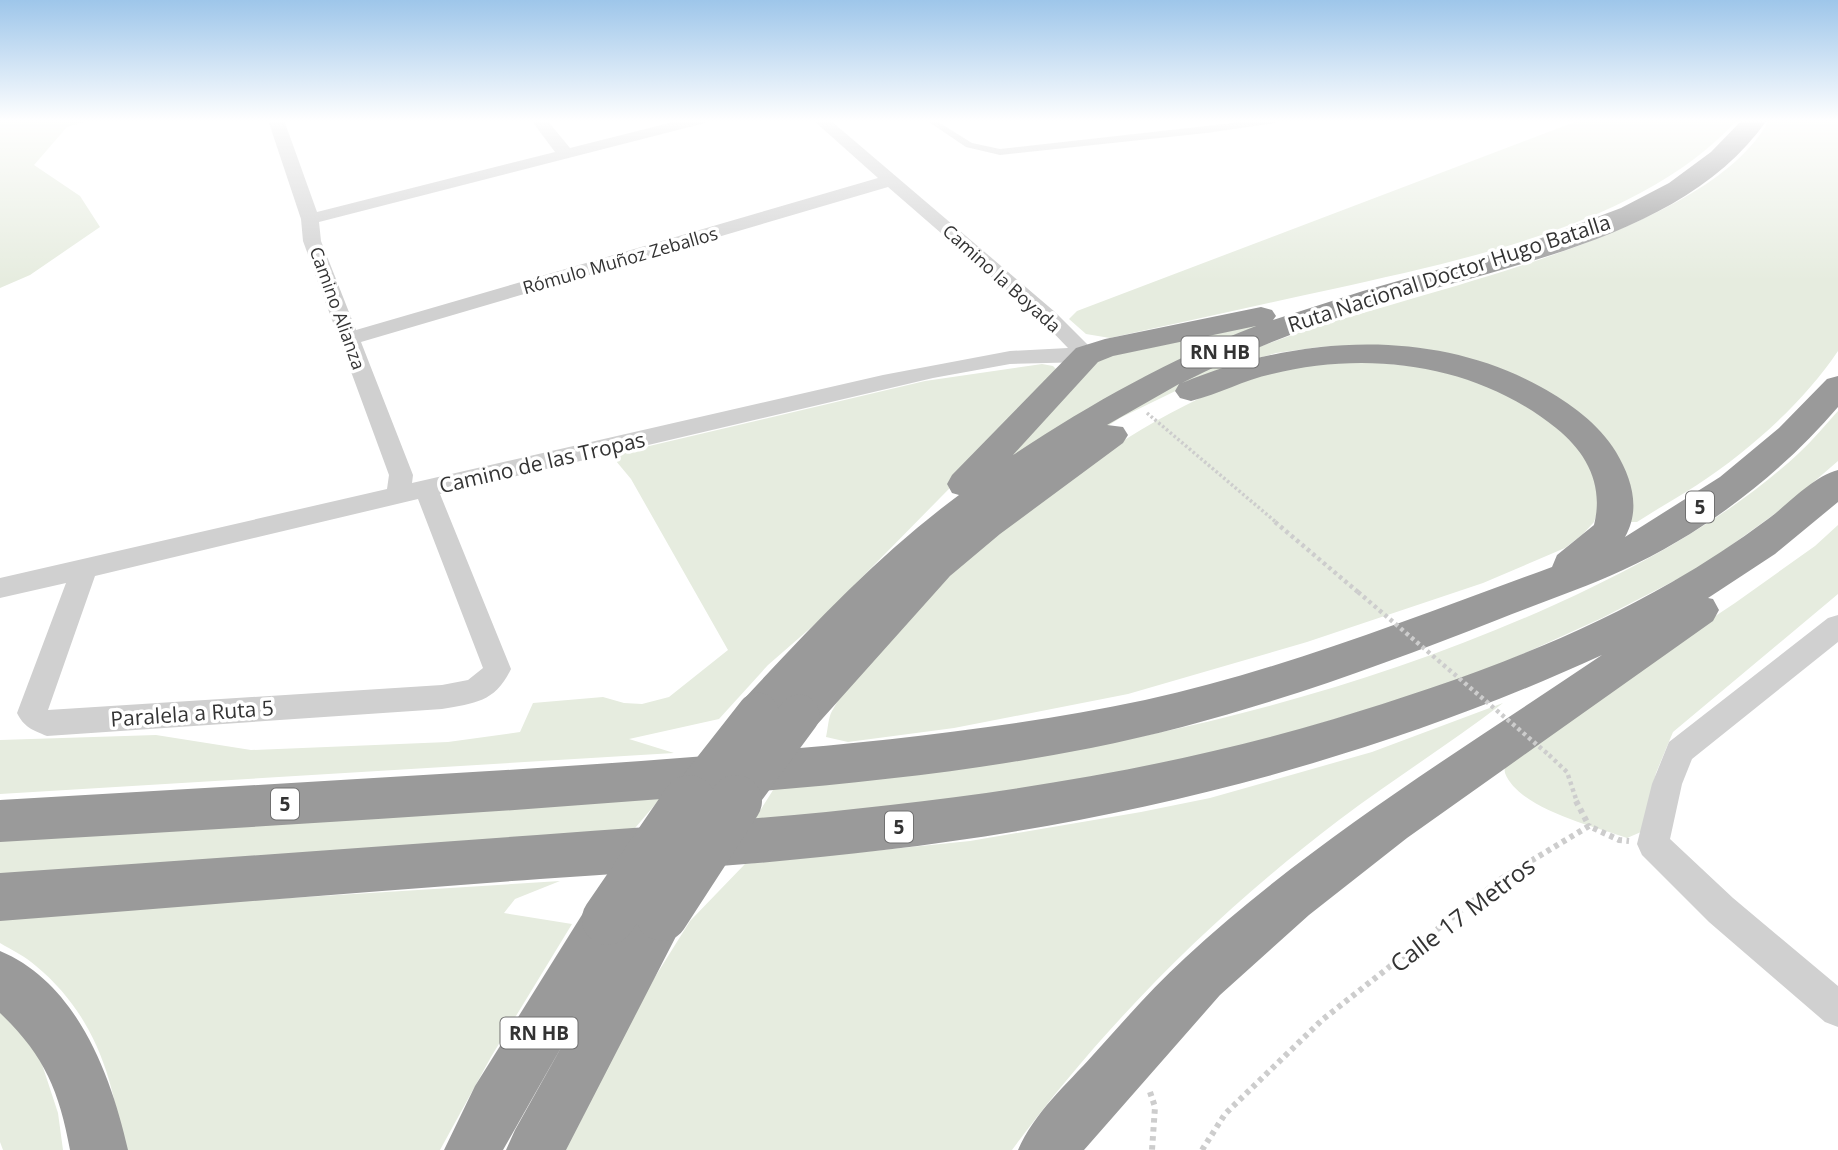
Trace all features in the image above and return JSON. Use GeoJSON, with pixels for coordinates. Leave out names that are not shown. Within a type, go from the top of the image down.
{"type":"FeatureCollection","features":[{"type":"Feature","properties":{"kind":"highway","name":"Ruta Nacional Doctor Hugo Batalla"},"geometry":{"type":"LineString","coordinates":[[473,1150],[495,1106],[608,919],[686,805],[778,714],[819,643],[919,545],[1009,472],[1083,421],[1138,405],[1208,357],[1260,335],[1373,297],[1541,248],[1625,216],[1698,174]]}},
{"type":"Feature","properties":{"kind":"highway"},"geometry":{"type":"LineString","coordinates":[[919,545],[942,509],[1087,355],[1105,348],[1336,299],[1373,297]]}},
{"type":"Feature","properties":{"kind":"highway"},"geometry":{"type":"LineString","coordinates":[[535,1150],[662,915],[732,806],[778,714],[936,566],[1074,460],[1138,405],[1232,375],[1301,358],[1337,355],[1372,354],[1424,358],[1469,369],[1522,390],[1563,417],[1593,445],[1605,462],[1616,497],[1611,529],[1598,543],[1535,588]]}},
{"type":"Feature","properties":{"kind":"highway","name":"5"},"geometry":{"type":"LineString","coordinates":[[0,821],[569,786],[847,764],[963,750],[1103,727],[1234,696],[1418,634],[1612,559],[1694,511],[1757,465],[1809,419],[1838,386]]}},
{"type":"Feature","properties":{"kind":"highway"},"geometry":{"type":"LineString","coordinates":[[1047,1150],[1131,1052],[1202,976],[1292,898],[1503,743],[1732,587],[1749,552],[1800,518],[1838,482]]}},
{"type":"Feature","properties":{"kind":"highway","name":"5"},"geometry":{"type":"LineString","coordinates":[[0,897],[799,838],[1017,810],[1141,788],[1233,767],[1347,734],[1492,684],[1614,631],[1677,597],[1749,552]]}},
{"type":"Feature","properties":{"kind":"highway"},"geometry":{"type":"LineString","coordinates":[[0,977],[36,1011],[63,1045],[92,1115],[99,1150]]}},
{"type":"Feature","properties":{"kind":"street","name":"Camino Alianza"},"geometry":{"type":"LineString","coordinates":[[294,174],[310,219],[312,241],[401,475],[398,496]]}},
{"type":"Feature","properties":{"kind":"street"},"geometry":{"type":"LineString","coordinates":[[310,219],[485,174]]}},
{"type":"Feature","properties":{"kind":"street","name":"Camino la Boyada"},"geometry":{"type":"LineString","coordinates":[[884,174],[1048,316],[1087,355]]}},
{"type":"Feature","properties":{"kind":"street","name":"Rómulo Muñoz Zeballos"},"geometry":{"type":"LineString","coordinates":[[348,339],[891,180]]}},
{"type":"Feature","properties":{"kind":"street","name":"Camino de las Tropas"},"geometry":{"type":"LineString","coordinates":[[0,588],[883,382],[1030,356],[1062,353],[1087,355]]}},
{"type":"Feature","properties":{"kind":"street","name":"Paralela a Ruta 5"},"geometry":{"type":"LineString","coordinates":[[84,569],[32,713],[37,719],[47,723],[442,697],[480,689],[490,683],[497,668],[426,489]]}},
{"type":"Feature","properties":{"kind":"street"},"geometry":{"type":"LineString","coordinates":[[1838,626],[1680,751],[1667,784],[1653,844],[1721,910],[1838,1009]]}},
{"type":"Feature","properties":{"kind":"path"},"geometry":{"type":"LineString","coordinates":[[1138,405],[1549,755],[1567,772],[1575,798],[1589,826],[1619,841],[1653,844]]}},
{"type":"Feature","properties":{"kind":"path","name":"Calle 17 Metros"},"geometry":{"type":"LineString","coordinates":[[1202,1150],[1225,1114],[1322,1020],[1502,878],[1589,826]]}},
{"type":"Feature","properties":{"kind":"path"},"geometry":{"type":"LineString","coordinates":[[1131,1052],[1147,1084],[1154,1107],[1152,1150]]}},
{"type":"Feature","properties":{"kind":"shaded area"},"geometry":{"type":"Polygon","coordinates":[[[0,174],[47,174],[80,196],[100,227],[30,275],[0,288],[0,174]]]}},
{"type":"Feature","properties":{"kind":"shaded area"},"geometry":{"type":"Polygon","coordinates":[[[1439,174],[1672,174],[1603,211],[1550,232],[1439,265],[1110,338],[1086,334],[1069,319],[1077,311],[1439,174]]]}},
{"type":"Feature","properties":{"kind":"shaded area"},"geometry":{"type":"Polygon","coordinates":[[[1719,174],[1838,174],[1838,351],[1809,389],[1756,441],[1697,485],[1637,522],[1631,522],[1571,411],[1368,345],[1319,347],[1276,353],[1237,364],[1198,380],[1120,418],[985,506],[1086,436],[1160,390],[1185,378],[1307,330],[1533,262],[1610,234],[1678,201],[1719,174]]]}},
{"type":"Feature","properties":{"kind":"shaded area"},"geometry":{"type":"Polygon","coordinates":[[[1262,324],[1006,461],[1101,358],[1262,324]]]}},
{"type":"Feature","properties":{"kind":"shaded area"},"geometry":{"type":"Polygon","coordinates":[[[1355,360],[1445,370],[1533,404],[1593,463],[1599,507],[1594,522],[1565,548],[1483,583],[1307,642],[1128,694],[954,728],[848,742],[826,737],[831,714],[842,696],[914,612],[1001,530],[1050,491],[1154,422],[1205,396],[1267,373],[1355,360]]]}},
{"type":"Feature","properties":{"kind":"shaded area"},"geometry":{"type":"Polygon","coordinates":[[[1042,364],[1053,366],[1058,371],[1056,380],[822,618],[768,665],[719,719],[629,739],[674,753],[0,794],[0,740],[156,735],[251,750],[448,742],[520,732],[533,703],[603,697],[624,703],[642,704],[669,697],[728,650],[631,479],[611,455],[925,381],[1042,364]]]}},
{"type":"Feature","properties":{"kind":"shaded area"},"geometry":{"type":"Polygon","coordinates":[[[1838,411],[1838,461],[1787,505],[1701,567],[1602,618],[1505,662],[1429,691],[1225,752],[1041,790],[751,825],[775,787],[975,766],[1173,730],[1270,706],[1367,677],[1461,644],[1586,590],[1682,539],[1772,477],[1804,448],[1838,411]]]}},
{"type":"Feature","properties":{"kind":"shaded area"},"geometry":{"type":"Polygon","coordinates":[[[1838,525],[1838,594],[1673,732],[1656,773],[1641,832],[1627,838],[1578,822],[1541,806],[1513,786],[1505,773],[1505,756],[1735,603],[1815,546],[1838,525]]]}},
{"type":"Feature","properties":{"kind":"shaded area"},"geometry":{"type":"Polygon","coordinates":[[[1503,703],[1339,820],[1293,856],[1205,933],[1123,1015],[1047,1104],[1012,1150],[561,1150],[620,1033],[690,921],[745,864],[970,841],[1210,798],[1372,752],[1503,703]]]}},
{"type":"Feature","properties":{"kind":"shaded area"},"geometry":{"type":"Polygon","coordinates":[[[664,794],[630,834],[0,874],[0,838],[664,794]]]}},
{"type":"Feature","properties":{"kind":"shaded area"},"geometry":{"type":"Polygon","coordinates":[[[560,881],[515,899],[504,913],[572,924],[491,1057],[440,1150],[123,1150],[107,1073],[87,1026],[56,985],[32,963],[0,943],[0,916],[560,881]]]}},
{"type":"Feature","properties":{"kind":"shaded area"},"geometry":{"type":"Polygon","coordinates":[[[0,1011],[36,1046],[58,1113],[63,1150],[3,1150],[0,1142],[0,1011]]]}}]}
